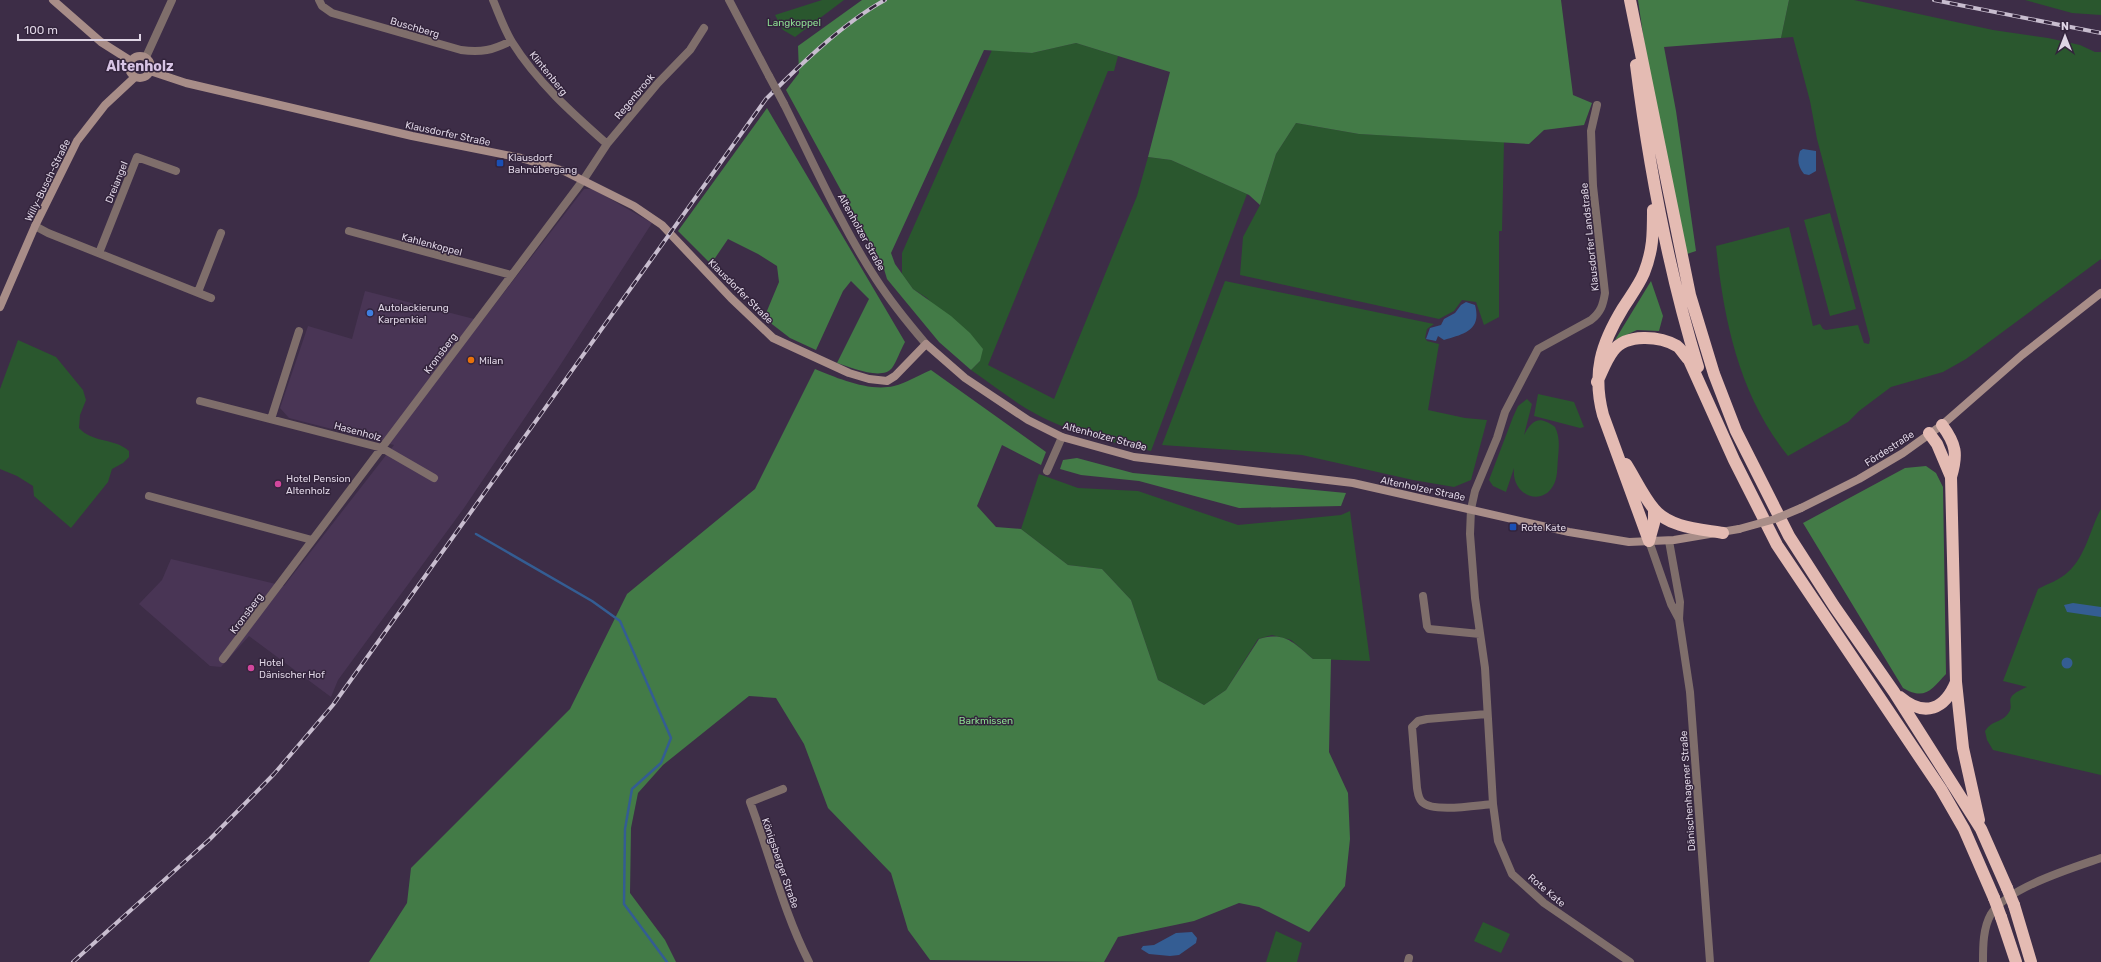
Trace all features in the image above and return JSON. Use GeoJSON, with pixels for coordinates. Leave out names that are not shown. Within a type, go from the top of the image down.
{"type":"FeatureCollection","features":[{"type":"Feature","properties":{"kind":"highway"},"geometry":{"type":"LineString","coordinates":[[1629,0],[1653,181],[1663,231],[1683,317],[1701,375],[1734,460]]}},
{"type":"Feature","properties":{"kind":"highway"},"geometry":{"type":"LineString","coordinates":[[1629,0],[1690,295],[1717,381],[1748,457],[1789,536],[1834,606],[1894,692],[1981,829],[2014,905],[2031,962]]}},
{"type":"Feature","properties":{"kind":"highway"},"geometry":{"type":"LineString","coordinates":[[1649,541],[1603,415],[1597,382],[1604,342],[1614,322],[1644,275],[1654,240],[1653,181]]}},
{"type":"Feature","properties":{"kind":"highway"},"geometry":{"type":"LineString","coordinates":[[1597,382],[1613,350],[1626,342],[1644,337],[1659,339],[1677,346],[1689,360],[1734,460],[1758,508],[1792,569],[1941,789],[1967,835],[1994,898],[2016,962]]}},
{"type":"Feature","properties":{"kind":"highway"},"geometry":{"type":"LineString","coordinates":[[1942,425],[1950,436],[1955,448],[1956,462],[1952,477],[1956,682],[1963,748],[1981,829]]}},
{"type":"Feature","properties":{"kind":"highway"},"geometry":{"type":"LineString","coordinates":[[1929,433],[1937,444],[1952,477]]}},
{"type":"Feature","properties":{"kind":"highway"},"geometry":{"type":"LineString","coordinates":[[1612,440],[1654,510],[1672,522],[1690,528],[1723,533]]}},
{"type":"Feature","properties":{"kind":"highway"},"geometry":{"type":"LineString","coordinates":[[1649,541],[1654,523],[1654,510]]}},
{"type":"Feature","properties":{"kind":"highway"},"geometry":{"type":"LineString","coordinates":[[1894,692],[1914,706],[1928,708],[1941,705],[1946,701],[1956,682]]}},
{"type":"Feature","properties":{"kind":"street"},"geometry":{"type":"LineString","coordinates":[[53,0],[101,42],[130,61]]}},
{"type":"Feature","properties":{"kind":"street"},"geometry":{"type":"LineString","coordinates":[[146,57],[172,0]]}},
{"type":"Feature","properties":{"kind":"street","name":"Buschberg"},"geometry":{"type":"LineString","coordinates":[[319,0],[322,6],[332,13],[461,50],[478,52],[495,48],[511,41]]}},
{"type":"Feature","properties":{"kind":"street","name":"Klintenberg"},"geometry":{"type":"LineString","coordinates":[[493,0],[511,41],[528,65],[561,104],[607,144]]}},
{"type":"Feature","properties":{"kind":"street","name":"Altenholzer Straße"},"geometry":{"type":"LineString","coordinates":[[729,0],[849,232],[876,278],[903,317],[926,344],[966,378],[998,402],[1028,420],[1062,437],[1134,456],[1353,484],[1471,509],[1568,532],[1629,542],[1649,541]]}},
{"type":"Feature","properties":{"kind":"street","name":"Regenbrook"},"geometry":{"type":"LineString","coordinates":[[584,179],[607,144],[658,82],[690,50],[704,28]]}},
{"type":"Feature","properties":{"kind":"street"},"geometry":{"type":"LineString","coordinates":[[138,56],[146,57],[150,63],[150,71],[145,76],[135,76],[129,70],[130,61],[138,56]]}},
{"type":"Feature","properties":{"kind":"street","name":"Klausdorfer Straße"},"geometry":{"type":"LineString","coordinates":[[150,71],[186,83],[412,136],[521,158],[564,170],[634,206],[662,225],[730,298],[773,338],[849,373],[869,379],[888,381],[895,376],[926,344]]}},
{"type":"Feature","properties":{"kind":"street","name":"Willy-Busch-Straße"},"geometry":{"type":"LineString","coordinates":[[0,307],[35,226],[83,131],[135,76]]}},
{"type":"Feature","properties":{"kind":"street","name":"Klausdorfer Landstraße"},"geometry":{"type":"LineString","coordinates":[[1471,509],[1475,491],[1497,438],[1505,412],[1538,349],[1591,320],[1599,314],[1603,306],[1605,293],[1593,186],[1590,131],[1597,105]]}},
{"type":"Feature","properties":{"kind":"street","name":"Dreiangel"},"geometry":{"type":"LineString","coordinates":[[99,253],[137,158],[176,171]]}},
{"type":"Feature","properties":{"kind":"street","name":"Kronsberg"},"geometry":{"type":"LineString","coordinates":[[223,659],[584,179]]}},
{"type":"Feature","properties":{"kind":"street"},"geometry":{"type":"LineString","coordinates":[[35,226],[48,233],[211,298]]}},
{"type":"Feature","properties":{"kind":"street","name":"Kahlenkoppel"},"geometry":{"type":"LineString","coordinates":[[349,231],[511,275]]}},
{"type":"Feature","properties":{"kind":"street"},"geometry":{"type":"LineString","coordinates":[[198,292],[221,234]]}},
{"type":"Feature","properties":{"kind":"street","name":"Fördestraße"},"geometry":{"type":"LineString","coordinates":[[1649,541],[1669,541],[1723,533],[1775,519],[1802,508],[1859,479],[1903,453],[1942,425],[2022,355],[2101,293]]}},
{"type":"Feature","properties":{"kind":"street"},"geometry":{"type":"LineString","coordinates":[[271,419],[299,331]]}},
{"type":"Feature","properties":{"kind":"street","name":"Hasenholz"},"geometry":{"type":"LineString","coordinates":[[200,401],[382,448],[434,478]]}},
{"type":"Feature","properties":{"kind":"street"},"geometry":{"type":"LineString","coordinates":[[1047,470],[1062,437]]}},
{"type":"Feature","properties":{"kind":"street"},"geometry":{"type":"LineString","coordinates":[[149,496],[312,540]]}},
{"type":"Feature","properties":{"kind":"street","name":"Rote Kate"},"geometry":{"type":"LineString","coordinates":[[1471,509],[1470,534],[1487,714],[1493,804],[1498,841],[1512,874],[1544,903],[1630,962]]}},
{"type":"Feature","properties":{"kind":"street","name":"Dänischenhagener Straße"},"geometry":{"type":"LineString","coordinates":[[1649,541],[1670,604],[1679,619]]}},
{"type":"Feature","properties":{"kind":"street","name":"Dänischenhagener Straße"},"geometry":{"type":"LineString","coordinates":[[1669,541],[1680,602],[1679,619],[1690,692],[1710,962]]}},
{"type":"Feature","properties":{"kind":"street"},"geometry":{"type":"LineString","coordinates":[[1423,596],[1427,626],[1429,629],[1480,634]]}},
{"type":"Feature","properties":{"kind":"street"},"geometry":{"type":"LineString","coordinates":[[1487,714],[1427,719],[1418,722],[1412,727],[1417,788],[1419,797],[1423,803],[1431,807],[1444,808],[1493,804]]}},
{"type":"Feature","properties":{"kind":"street","name":"Königsberger Straße"},"geometry":{"type":"LineString","coordinates":[[783,789],[750,802],[798,940],[809,962]]}},
{"type":"Feature","properties":{"kind":"street"},"geometry":{"type":"LineString","coordinates":[[1982,962],[1987,924],[1992,914],[2004,901],[2022,888],[2101,858]]}},
{"type":"Feature","properties":{"kind":"shaded area"},"geometry":{"type":"Polygon","coordinates":[[[584,189],[593,189],[652,223],[559,367],[464,508],[338,680],[331,697],[249,636],[221,667],[210,666],[139,604],[162,580],[171,559],[284,586],[394,445],[289,418],[280,408],[308,326],[352,339],[365,291],[482,321],[584,189]]]}},
{"type":"Feature","properties":{"kind":"green space","name":"Langkoppel"},"geometry":{"type":"Polygon","coordinates":[[[822,0],[844,0],[795,37],[783,30],[775,15],[822,0]]]}},
{"type":"Feature","properties":{"kind":"green space"},"geometry":{"type":"Polygon","coordinates":[[[862,0],[1561,0],[1573,95],[1592,103],[1584,125],[1544,130],[1529,144],[1359,134],[1296,123],[1276,154],[1260,205],[1249,195],[1171,160],[1148,157],[1170,72],[1076,43],[1032,53],[984,50],[891,253],[895,264],[913,289],[951,316],[970,333],[983,349],[980,361],[971,370],[939,342],[887,279],[884,269],[786,90],[799,73],[798,46],[862,0]]]}},
{"type":"Feature","properties":{"kind":"green space"},"geometry":{"type":"Polygon","coordinates":[[[1638,0],[1789,0],[1781,38],[1664,47],[1676,111],[1696,251],[1687,254],[1645,48],[1638,0]]]}},
{"type":"Feature","properties":{"kind":"green space"},"geometry":{"type":"Polygon","coordinates":[[[1789,0],[1854,0],[1993,30],[2048,38],[2080,45],[2095,52],[2101,52],[2101,259],[1966,359],[1943,372],[1891,387],[1859,411],[1848,422],[1788,456],[1771,433],[1757,408],[1746,383],[1729,329],[1719,274],[1716,246],[1789,227],[1813,326],[1820,324],[1823,329],[1826,330],[1858,325],[1864,343],[1869,344],[1870,339],[1817,139],[1810,101],[1793,37],[1781,38],[1789,0]]]}},
{"type":"Feature","properties":{"kind":"green space"},"geometry":{"type":"Polygon","coordinates":[[[2025,0],[2101,0],[2101,15],[2072,13],[2025,0]]]}},
{"type":"Feature","properties":{"kind":"green space"},"geometry":{"type":"Polygon","coordinates":[[[1076,43],[1118,56],[1114,71],[1108,71],[988,365],[1054,399],[1137,196],[1148,157],[1171,160],[1247,194],[1151,451],[1100,439],[1066,428],[1034,413],[1007,396],[971,370],[980,361],[927,298],[913,289],[902,274],[902,253],[992,50],[1032,53],[1076,43]]]}},
{"type":"Feature","properties":{"kind":"green space"},"geometry":{"type":"Polygon","coordinates":[[[767,108],[905,342],[894,365],[887,372],[866,372],[837,363],[869,299],[851,281],[843,291],[816,350],[790,338],[764,318],[779,282],[777,266],[758,254],[728,239],[711,264],[678,231],[767,108]]]}},
{"type":"Feature","properties":{"kind":"green space"},"geometry":{"type":"Polygon","coordinates":[[[1296,123],[1359,134],[1504,142],[1502,231],[1499,231],[1499,317],[1484,325],[1476,302],[1462,300],[1454,311],[1439,319],[1240,275],[1243,237],[1260,205],[1276,154],[1296,123]]]}},
{"type":"Feature","properties":{"kind":"green space"},"geometry":{"type":"Polygon","coordinates":[[[1830,213],[1856,309],[1830,316],[1804,220],[1830,213]]]}},
{"type":"Feature","properties":{"kind":"green space"},"geometry":{"type":"Polygon","coordinates":[[[1225,281],[1434,324],[1427,329],[1425,338],[1427,341],[1439,344],[1428,410],[1465,418],[1487,420],[1471,480],[1454,487],[1413,480],[1302,455],[1162,445],[1225,281]]]}},
{"type":"Feature","properties":{"kind":"green space"},"geometry":{"type":"Polygon","coordinates":[[[1651,281],[1663,316],[1659,331],[1637,330],[1615,340],[1651,281]]]}},
{"type":"Feature","properties":{"kind":"green space"},"geometry":{"type":"Polygon","coordinates":[[[18,340],[56,357],[83,390],[86,400],[80,415],[79,428],[84,433],[117,444],[129,451],[129,457],[123,463],[112,469],[108,482],[71,528],[34,496],[33,486],[17,476],[0,469],[0,389],[18,340]]]}},
{"type":"Feature","properties":{"kind":"green space","name":"Barkmissen"},"geometry":{"type":"Polygon","coordinates":[[[815,369],[853,383],[874,387],[899,385],[931,370],[1046,452],[1041,465],[1002,445],[977,506],[996,527],[1021,529],[1068,565],[1102,569],[1131,600],[1158,680],[1204,705],[1226,690],[1259,639],[1276,636],[1289,640],[1313,659],[1331,659],[1329,752],[1348,793],[1350,839],[1345,886],[1309,932],[1259,907],[1239,903],[1194,921],[1118,937],[1104,962],[930,960],[908,930],[891,873],[828,808],[804,744],[776,698],[749,696],[663,765],[638,793],[631,828],[630,893],[665,940],[676,962],[369,962],[407,903],[411,868],[570,709],[627,594],[755,489],[815,369]]]}},
{"type":"Feature","properties":{"kind":"green space"},"geometry":{"type":"Polygon","coordinates":[[[1538,394],[1574,402],[1584,427],[1580,428],[1534,416],[1538,394]]]}},
{"type":"Feature","properties":{"kind":"green space"},"geometry":{"type":"Polygon","coordinates":[[[1527,399],[1532,404],[1524,435],[1530,426],[1536,421],[1545,421],[1555,427],[1559,442],[1555,483],[1548,492],[1541,496],[1535,497],[1522,491],[1517,485],[1514,477],[1514,468],[1506,492],[1493,486],[1489,480],[1518,406],[1527,399]]]}},
{"type":"Feature","properties":{"kind":"green space"},"geometry":{"type":"Polygon","coordinates":[[[1077,458],[1133,473],[1346,493],[1341,506],[1239,508],[1139,481],[1081,475],[1060,469],[1063,460],[1077,458]]]}},
{"type":"Feature","properties":{"kind":"green space"},"geometry":{"type":"Polygon","coordinates":[[[1926,466],[1936,473],[1943,487],[1946,674],[1928,692],[1917,693],[1903,688],[1803,523],[1905,468],[1926,466]]]}},
{"type":"Feature","properties":{"kind":"green space"},"geometry":{"type":"Polygon","coordinates":[[[1039,474],[1078,488],[1138,491],[1238,525],[1341,515],[1350,511],[1370,661],[1313,659],[1291,640],[1272,635],[1258,639],[1226,690],[1204,705],[1158,680],[1131,600],[1102,569],[1068,565],[1021,529],[1039,474]]]}},
{"type":"Feature","properties":{"kind":"green space"},"geometry":{"type":"Polygon","coordinates":[[[2101,509],[2101,775],[1993,750],[1987,740],[1985,731],[1990,725],[2007,715],[2010,711],[2010,701],[2013,695],[2027,687],[2003,681],[2038,589],[2061,577],[2074,566],[2083,550],[2101,509]]]}},
{"type":"Feature","properties":{"kind":"green space"},"geometry":{"type":"Polygon","coordinates":[[[1483,922],[1510,934],[1501,953],[1474,941],[1483,922]]]}},
{"type":"Feature","properties":{"kind":"green space"},"geometry":{"type":"Polygon","coordinates":[[[1276,931],[1302,943],[1297,962],[1266,962],[1276,931]]]}},
{"type":"Feature","properties":{"kind":"water"},"geometry":{"type":"Polygon","coordinates":[[[1803,149],[1816,151],[1816,171],[1809,175],[1804,174],[1800,168],[1800,151],[1803,149]]]}},
{"type":"Feature","properties":{"kind":"water"},"geometry":{"type":"Polygon","coordinates":[[[1466,302],[1475,305],[1476,314],[1476,321],[1469,330],[1458,336],[1444,340],[1438,336],[1436,341],[1426,339],[1430,328],[1441,325],[1444,319],[1455,313],[1461,305],[1466,302]]]}},
{"type":"Feature","properties":{"kind":"water"},"geometry":{"type":"Polygon","coordinates":[[[2073,603],[2101,607],[2101,617],[2067,612],[2064,605],[2073,603]]]}},
{"type":"Feature","properties":{"kind":"water"},"geometry":{"type":"Polygon","coordinates":[[[2067,657],[2071,659],[2073,663],[2071,667],[2067,669],[2063,667],[2061,663],[2063,659],[2067,657]]]}},
{"type":"Feature","properties":{"kind":"water"},"geometry":{"type":"Polygon","coordinates":[[[1192,932],[1197,938],[1196,943],[1179,955],[1170,956],[1149,954],[1141,949],[1143,946],[1154,945],[1176,933],[1192,932]]]}},
{"type":"Feature","properties":{"kind":"waterway"},"geometry":{"type":"LineString","coordinates":[[476,534],[592,601],[620,621],[671,738],[661,763],[632,789],[625,829],[624,904],[667,962]]}},
{"type":"Feature","properties":{"kind":"railway"},"geometry":{"type":"LineString","coordinates":[[73,962],[210,839],[274,774],[333,705],[766,99],[822,45],[853,20],[885,0]]}},
{"type":"Feature","properties":{"kind":"railway"},"geometry":{"type":"LineString","coordinates":[[1934,0],[2101,33]]}},
{"type":"Feature","properties":{"kind":"place","name":"Klausdorf Bahnübergang"},"geometry":{"type":"Point","coordinates":[500,163]}},
{"type":"Feature","properties":{"kind":"place","name":"Autolackierung Karpenkiel"},"geometry":{"type":"Point","coordinates":[370,313]}},
{"type":"Feature","properties":{"kind":"place","name":"Milan"},"geometry":{"type":"Point","coordinates":[471,360]}},
{"type":"Feature","properties":{"kind":"place","name":"Hotel Pension Altenholz"},"geometry":{"type":"Point","coordinates":[278,484]}},
{"type":"Feature","properties":{"kind":"place","name":"Rote Kate"},"geometry":{"type":"Point","coordinates":[1513,527]}},
{"type":"Feature","properties":{"kind":"place","name":"Hotel Dänischer Hof"},"geometry":{"type":"Point","coordinates":[251,668]}},
{"type":"Feature","properties":{"kind":"district","name":"Altenholz"},"geometry":{"type":"Point","coordinates":[140,66]}}]}
